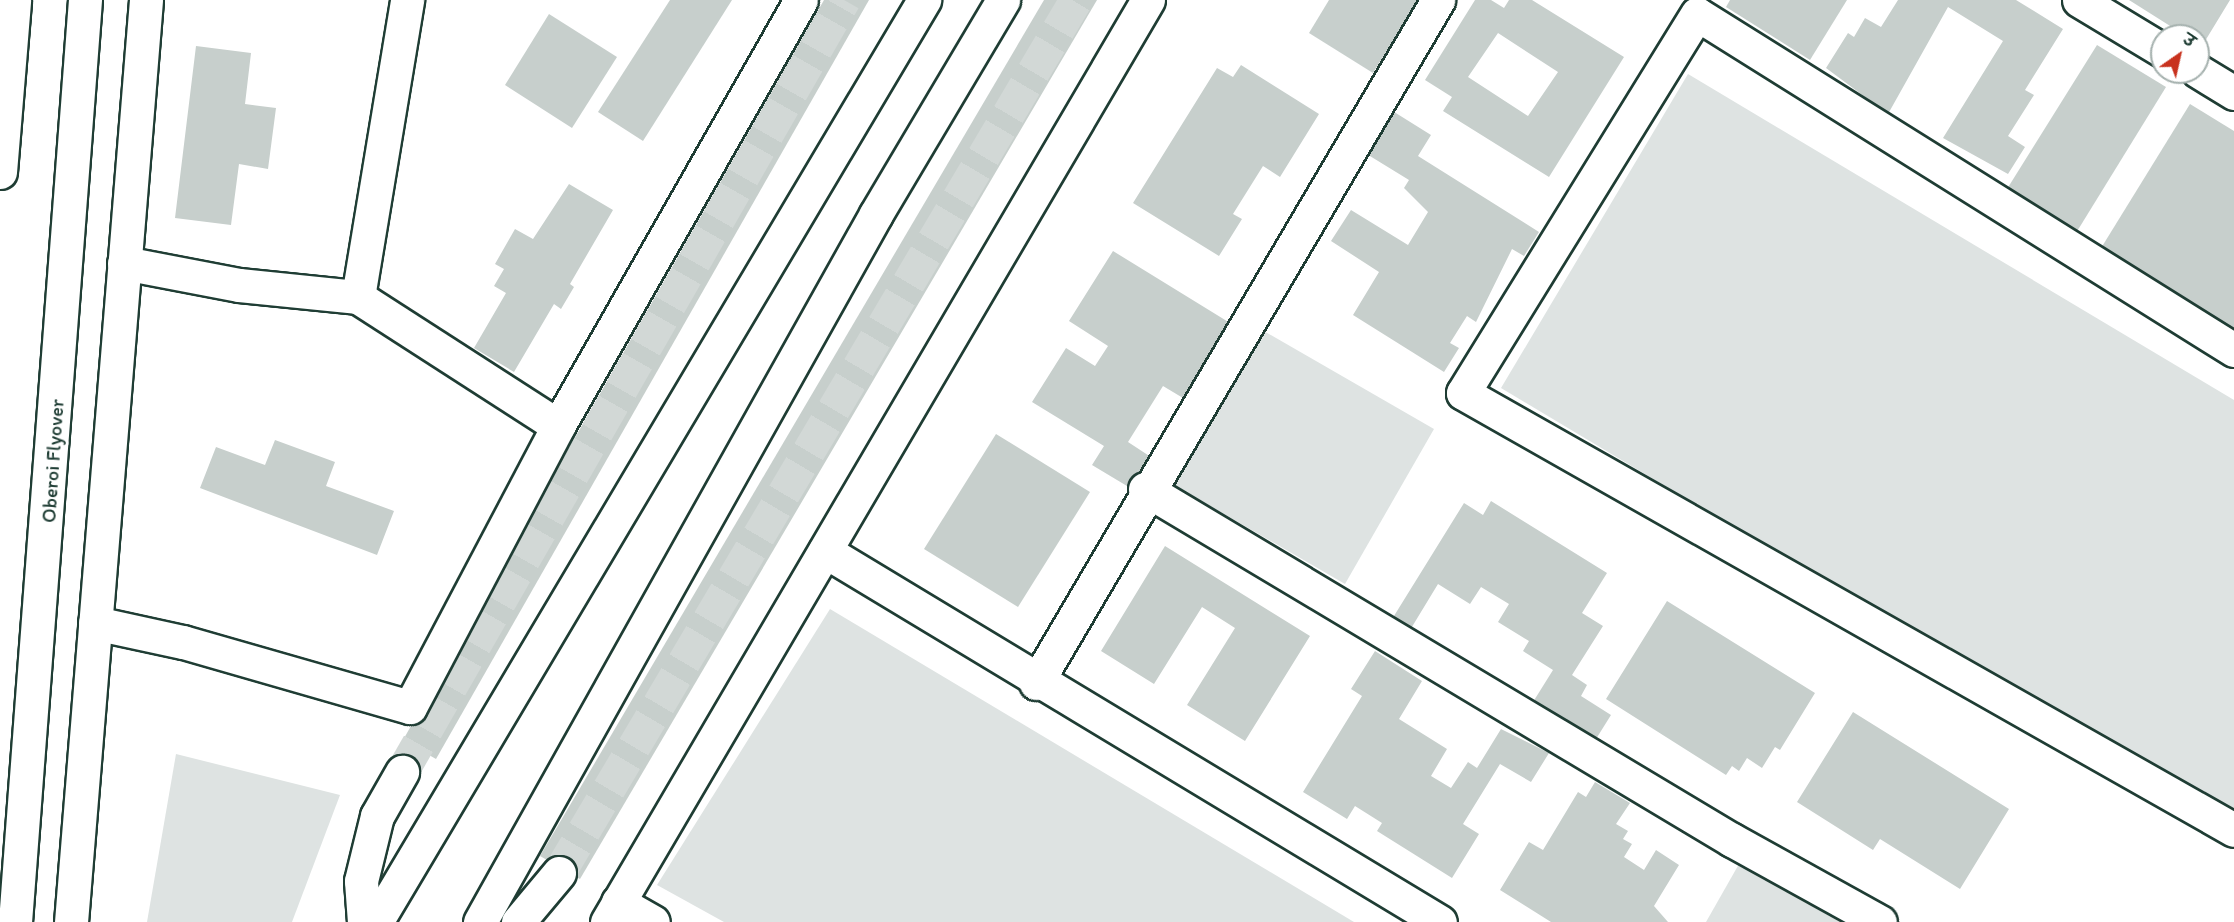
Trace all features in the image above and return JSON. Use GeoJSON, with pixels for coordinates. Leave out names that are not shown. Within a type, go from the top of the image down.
{"type":"FeatureCollection","features":[{"type":"Feature","properties":{"kind":"street"},"geometry":{"type":"LineString","coordinates":[[0,172],[14,0]]}},
{"type":"Feature","properties":{"kind":"street","name":"Oberoi Flyover"},"geometry":{"type":"LineString","coordinates":[[15,922],[85,0]]}},
{"type":"Feature","properties":{"kind":"street"},"geometry":{"type":"LineString","coordinates":[[71,922],[146,0]]}},
{"type":"Feature","properties":{"kind":"street"},"geometry":{"type":"LineString","coordinates":[[358,297],[407,0]]}},
{"type":"Feature","properties":{"kind":"street"},"geometry":{"type":"LineString","coordinates":[[95,623],[183,642],[410,707],[558,426],[801,0]]}},
{"type":"Feature","properties":{"kind":"street"},"geometry":{"type":"LineString","coordinates":[[376,922],[924,0]]}},
{"type":"Feature","properties":{"kind":"street"},"geometry":{"type":"LineString","coordinates":[[480,922],[876,214],[1003,0]]}},
{"type":"Feature","properties":{"kind":"street"},"geometry":{"type":"LineString","coordinates":[[653,922],[613,912],[1148,0]]}},
{"type":"Feature","properties":{"kind":"street"},"geometry":{"type":"LineString","coordinates":[[1036,683],[1145,489],[1271,287],[1438,0]]}},
{"type":"Feature","properties":{"kind":"street"},"geometry":{"type":"LineString","coordinates":[[2079,0],[2150,43]]}},
{"type":"Feature","properties":{"kind":"street"},"geometry":{"type":"LineString","coordinates":[[2234,350],[1692,5],[1463,393],[2234,830]]}},
{"type":"Feature","properties":{"kind":"street"},"geometry":{"type":"LineString","coordinates":[[2210,78],[2234,93]]}},
{"type":"Feature","properties":{"kind":"street"},"geometry":{"type":"LineString","coordinates":[[124,263],[239,285],[358,297],[558,426]]}},
{"type":"Feature","properties":{"kind":"street"},"geometry":{"type":"LineString","coordinates":[[1145,489],[1732,840],[1880,922]]}},
{"type":"Feature","properties":{"kind":"street"},"geometry":{"type":"LineString","coordinates":[[825,551],[1036,683],[1440,922]]}},
{"type":"Feature","properties":{"kind":"street"},"geometry":{"type":"LineString","coordinates":[[364,922],[361,881],[377,816],[402,772]]}},
{"type":"Feature","properties":{"kind":"street"},"geometry":{"type":"LineString","coordinates":[[518,922],[559,873]]}},
{"type":"Feature","properties":{"kind":"shaded area"},"geometry":{"type":"Polygon","coordinates":[[[1688,74],[2234,400],[2234,826],[1501,388],[1688,74]]]}},
{"type":"Feature","properties":{"kind":"shaded area"},"geometry":{"type":"Polygon","coordinates":[[[1262,330],[1434,429],[1345,584],[1174,485],[1262,330]]]}},
{"type":"Feature","properties":{"kind":"shaded area"},"geometry":{"type":"Polygon","coordinates":[[[830,609],[1354,922],[724,922],[657,885],[830,609]]]}},
{"type":"Feature","properties":{"kind":"shaded area"},"geometry":{"type":"Polygon","coordinates":[[[176,754],[340,795],[292,922],[147,922],[176,754]]]}},
{"type":"Feature","properties":{"kind":"shaded area"},"geometry":{"type":"Polygon","coordinates":[[[1739,864],[1840,922],[1706,922],[1739,864]]]}},
{"type":"Feature","properties":{"kind":"building"},"geometry":{"type":"Polygon","coordinates":[[[670,0],[732,0],[643,141],[598,112],[670,0]]]}},
{"type":"Feature","properties":{"kind":"building"},"geometry":{"type":"Polygon","coordinates":[[[824,0],[869,0],[436,759],[403,740],[824,0]]]}},
{"type":"Feature","properties":{"kind":"building"},"geometry":{"type":"Polygon","coordinates":[[[1044,0],[1097,0],[580,879],[540,856],[1044,0]]]}},
{"type":"Feature","properties":{"kind":"building"},"geometry":{"type":"Polygon","coordinates":[[[1329,0],[1418,0],[1373,73],[1309,33],[1329,0]]]}},
{"type":"Feature","properties":{"kind":"building"},"geometry":{"type":"Polygon","coordinates":[[[1475,0],[1491,0],[1504,8],[1509,0],[1532,0],[1624,57],[1549,177],[1443,111],[1452,97],[1425,80],[1475,0]],[[1498,33],[1468,77],[1528,116],[1558,72],[1498,33]]]}},
{"type":"Feature","properties":{"kind":"building"},"geometry":{"type":"Polygon","coordinates":[[[1730,0],[1847,0],[1810,60],[1726,7],[1730,0]]]}},
{"type":"Feature","properties":{"kind":"building"},"geometry":{"type":"Polygon","coordinates":[[[1898,0],[2016,0],[2063,29],[2025,90],[2034,95],[2008,136],[2025,147],[2008,174],[1943,138],[2003,41],[1948,7],[1888,114],[1826,68],[1848,33],[1854,37],[1865,18],[1881,27],[1898,0]]]}},
{"type":"Feature","properties":{"kind":"building"},"geometry":{"type":"Polygon","coordinates":[[[2129,0],[2230,0],[2210,33],[2210,24],[2167,24],[2129,0]]]}},
{"type":"Feature","properties":{"kind":"building"},"geometry":{"type":"Polygon","coordinates":[[[549,14],[617,57],[572,128],[505,85],[549,14]]]}},
{"type":"Feature","properties":{"kind":"building"},"geometry":{"type":"Polygon","coordinates":[[[2097,45],[2150,77],[2150,84],[2161,84],[2166,87],[2076,233],[2007,189],[2097,45]]]}},
{"type":"Feature","properties":{"kind":"building"},"geometry":{"type":"Polygon","coordinates":[[[196,46],[251,53],[245,104],[276,108],[268,169],[239,164],[231,225],[175,218],[196,46]]]}},
{"type":"Feature","properties":{"kind":"building"},"geometry":{"type":"Polygon","coordinates":[[[1241,65],[1319,114],[1280,177],[1263,166],[1233,214],[1242,219],[1219,256],[1133,203],[1217,68],[1233,77],[1241,65]]]}},
{"type":"Feature","properties":{"kind":"building"},"geometry":{"type":"Polygon","coordinates":[[[2190,104],[2234,131],[2234,338],[2098,253],[2190,104]]]}},
{"type":"Feature","properties":{"kind":"building"},"geometry":{"type":"Polygon","coordinates":[[[1391,110],[1431,135],[1418,156],[1539,232],[1524,256],[1512,249],[1476,322],[1467,316],[1450,343],[1459,348],[1444,372],[1353,315],[1379,272],[1331,241],[1351,210],[1408,245],[1428,212],[1404,188],[1409,180],[1365,153],[1391,110]]]}},
{"type":"Feature","properties":{"kind":"building"},"geometry":{"type":"Polygon","coordinates":[[[569,184],[613,210],[570,284],[574,287],[561,309],[554,304],[514,372],[474,348],[506,293],[494,286],[504,269],[495,264],[515,229],[533,239],[569,184]]]}},
{"type":"Feature","properties":{"kind":"building"},"geometry":{"type":"Polygon","coordinates":[[[1113,251],[1230,323],[1183,398],[1163,386],[1128,442],[1157,461],[1137,492],[1092,465],[1104,446],[1032,402],[1066,348],[1095,366],[1108,346],[1069,321],[1113,251]]]}},
{"type":"Feature","properties":{"kind":"building"},"geometry":{"type":"Polygon","coordinates":[[[996,434],[1090,492],[1018,607],[924,549],[996,434]]]}},
{"type":"Feature","properties":{"kind":"building"},"geometry":{"type":"Polygon","coordinates":[[[275,440],[335,462],[326,486],[394,511],[377,555],[200,488],[216,447],[265,465],[275,440]]]}},
{"type":"Feature","properties":{"kind":"building"},"geometry":{"type":"Polygon","coordinates":[[[1491,501],[1607,573],[1582,613],[1603,626],[1572,675],[1587,685],[1581,696],[1611,715],[1596,739],[1567,721],[1561,731],[1528,710],[1553,670],[1523,651],[1529,641],[1498,622],[1509,604],[1481,587],[1470,604],[1438,584],[1407,635],[1389,624],[1464,503],[1483,515],[1491,501]]]}},
{"type":"Feature","properties":{"kind":"building"},"geometry":{"type":"Polygon","coordinates":[[[1165,546],[1310,636],[1245,741],[1187,705],[1235,628],[1202,607],[1154,684],[1101,651],[1165,546]]]}},
{"type":"Feature","properties":{"kind":"building"},"geometry":{"type":"Polygon","coordinates":[[[1667,601],[1815,693],[1780,750],[1775,747],[1762,768],[1747,758],[1739,771],[1732,766],[1726,775],[1606,699],[1667,601]]]}},
{"type":"Feature","properties":{"kind":"building"},"geometry":{"type":"Polygon","coordinates":[[[1375,651],[1422,681],[1399,719],[1447,749],[1431,776],[1451,788],[1468,762],[1477,768],[1501,729],[1549,753],[1531,782],[1500,764],[1463,824],[1479,834],[1452,878],[1377,831],[1382,823],[1355,806],[1347,819],[1303,792],[1362,696],[1351,689],[1375,651]]]}},
{"type":"Feature","properties":{"kind":"building"},"geometry":{"type":"Polygon","coordinates":[[[1853,712],[2009,809],[1960,889],[1880,839],[1873,850],[1797,802],[1853,712]]]}},
{"type":"Feature","properties":{"kind":"building"},"geometry":{"type":"Polygon","coordinates":[[[1595,782],[1630,803],[1616,824],[1628,831],[1623,839],[1632,844],[1624,857],[1644,870],[1656,850],[1679,865],[1654,906],[1668,922],[1551,922],[1500,890],[1529,842],[1543,850],[1578,792],[1586,797],[1595,782]]]}},
{"type":"Feature","properties":{"kind":"tunnel"},"geometry":{"type":"LineString","coordinates":[[402,772],[844,0]]}},
{"type":"Feature","properties":{"kind":"tunnel"},"geometry":{"type":"LineString","coordinates":[[559,873],[1076,0]]}}]}
